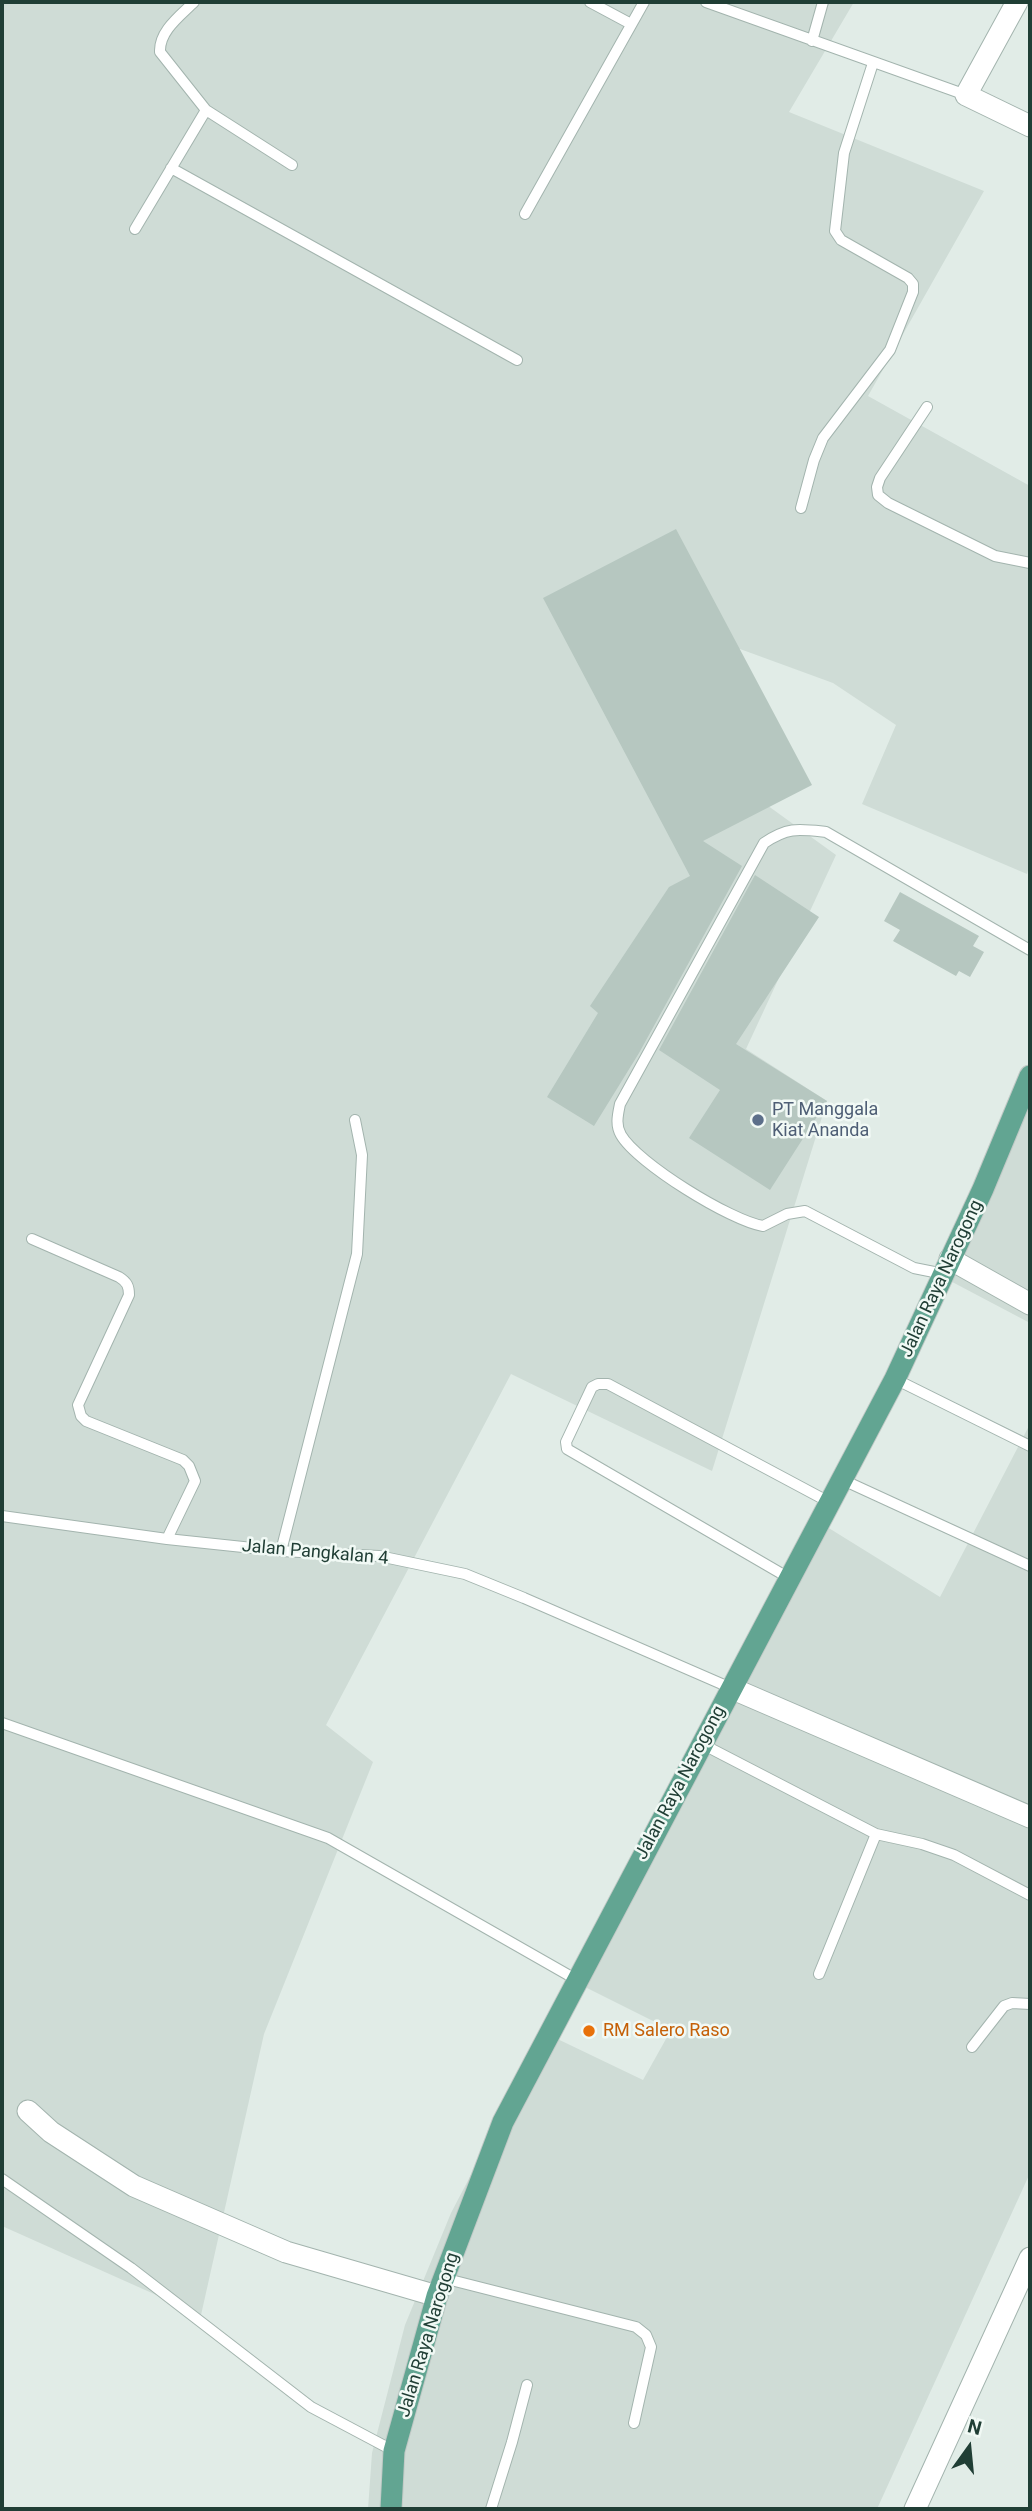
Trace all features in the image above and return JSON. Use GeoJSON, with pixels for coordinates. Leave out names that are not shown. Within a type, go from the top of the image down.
{"type":"FeatureCollection","features":[{"type":"Feature","properties":{"kind":"main road","name":"Jalan Raya Narogong"},"geometry":{"type":"LineString","coordinates":[[391,2509],[394,2451],[440,2287],[503,2122],[895,1379],[984,1189],[1029,1083]]}},
{"type":"Feature","properties":{"kind":"street"},"geometry":{"type":"LineString","coordinates":[[1017,2],[966,95],[1030,126]]}},
{"type":"Feature","properties":{"kind":"street"},"geometry":{"type":"LineString","coordinates":[[947,1266],[1030,1304]]}},
{"type":"Feature","properties":{"kind":"street"},"geometry":{"type":"LineString","coordinates":[[731,1688],[1030,1817]]}},
{"type":"Feature","properties":{"kind":"street"},"geometry":{"type":"LineString","coordinates":[[28,2111],[60,2138],[134,2186],[286,2252],[440,2287]]}},
{"type":"Feature","properties":{"kind":"street"},"geometry":{"type":"LineString","coordinates":[[915,2509],[1030,2259]]}},
{"type":"Feature","properties":{"kind":"lane"},"geometry":{"type":"LineString","coordinates":[[194,2],[164,34],[160,42],[160,52],[206,110],[292,165]]}},
{"type":"Feature","properties":{"kind":"lane"},"geometry":{"type":"LineString","coordinates":[[590,2],[631,24]]}},
{"type":"Feature","properties":{"kind":"lane"},"geometry":{"type":"LineString","coordinates":[[525,214],[644,2]]}},
{"type":"Feature","properties":{"kind":"lane"},"geometry":{"type":"LineString","coordinates":[[706,2],[966,95]]}},
{"type":"Feature","properties":{"kind":"lane"},"geometry":{"type":"LineString","coordinates":[[812,41],[823,2]]}},
{"type":"Feature","properties":{"kind":"lane"},"geometry":{"type":"LineString","coordinates":[[801,508],[823,438],[890,350],[913,292],[913,284],[908,278],[841,240],[835,231],[844,153],[873,63]]}},
{"type":"Feature","properties":{"kind":"lane"},"geometry":{"type":"LineString","coordinates":[[135,229],[206,110]]}},
{"type":"Feature","properties":{"kind":"lane"},"geometry":{"type":"LineString","coordinates":[[171,169],[517,360]]}},
{"type":"Feature","properties":{"kind":"lane"},"geometry":{"type":"LineString","coordinates":[[927,407],[880,478],[878,495],[888,503],[995,556],[1030,563]]}},
{"type":"Feature","properties":{"kind":"lane"},"geometry":{"type":"LineString","coordinates":[[947,1266],[914,1268],[805,1211],[787,1214],[763,1226],[722,1211],[652,1165],[629,1146],[619,1133],[618,1111],[764,843],[781,831],[799,829],[826,832],[1030,950]]}},
{"type":"Feature","properties":{"kind":"lane"},"geometry":{"type":"LineString","coordinates":[[281,1551],[357,1254],[362,1155],[355,1120]]}},
{"type":"Feature","properties":{"kind":"lane"},"geometry":{"type":"LineString","coordinates":[[32,1239],[119,1277],[126,1281],[129,1287],[129,1295],[78,1405],[86,1421],[183,1460],[189,1466],[195,1481],[167,1539]]}},
{"type":"Feature","properties":{"kind":"lane"},"geometry":{"type":"LineString","coordinates":[[895,1379],[1030,1446]]}},
{"type":"Feature","properties":{"kind":"lane"},"geometry":{"type":"LineString","coordinates":[[789,1578],[567,1449],[566,1442],[592,1387],[608,1384],[829,1502]]}},
{"type":"Feature","properties":{"kind":"lane"},"geometry":{"type":"LineString","coordinates":[[842,1480],[1030,1566]]}},
{"type":"Feature","properties":{"kind":"lane","name":"Jalan Pangkalan 4"},"geometry":{"type":"LineString","coordinates":[[2,1516],[167,1539],[281,1551],[379,1556],[465,1574],[731,1688]]}},
{"type":"Feature","properties":{"kind":"lane"},"geometry":{"type":"LineString","coordinates":[[2,1723],[328,1838],[577,1980]]}},
{"type":"Feature","properties":{"kind":"lane"},"geometry":{"type":"LineString","coordinates":[[702,1744],[876,1834],[922,1844],[954,1855],[1030,1895]]}},
{"type":"Feature","properties":{"kind":"lane"},"geometry":{"type":"LineString","coordinates":[[818,1974],[876,1834]]}},
{"type":"Feature","properties":{"kind":"lane"},"geometry":{"type":"LineString","coordinates":[[972,2047],[1004,2006],[1012,2003],[1030,2004]]}},
{"type":"Feature","properties":{"kind":"lane"},"geometry":{"type":"LineString","coordinates":[[2,2179],[131,2268],[312,2407],[394,2451]]}},
{"type":"Feature","properties":{"kind":"lane"},"geometry":{"type":"LineString","coordinates":[[440,2287],[642,2331],[650,2347],[634,2423]]}},
{"type":"Feature","properties":{"kind":"lane"},"geometry":{"type":"LineString","coordinates":[[491,2509],[527,2385]]}},
{"type":"Feature","properties":{"kind":"shaded area"},"geometry":{"type":"Polygon","coordinates":[[[2,2],[854,2],[789,112],[984,191],[868,396],[1030,486],[1030,864],[1027,874],[862,804],[896,725],[833,683],[740,649],[700,707],[724,774],[836,855],[746,1049],[827,1101],[712,1471],[511,1374],[326,1725],[373,1762],[264,2034],[201,2315],[2,2226],[2,2]]]}},
{"type":"Feature","properties":{"kind":"shaded area"},"geometry":{"type":"Polygon","coordinates":[[[1030,1060],[1030,1323],[939,1275],[1003,1161],[1030,1060]]]}},
{"type":"Feature","properties":{"kind":"shaded area"},"geometry":{"type":"Polygon","coordinates":[[[1030,1424],[1030,2173],[877,2509],[368,2509],[372,2453],[405,2325],[451,2213],[545,2033],[643,2080],[671,2030],[577,1983],[811,1517],[940,1597],[1030,1424]]]}},
{"type":"Feature","properties":{"kind":"building"},"geometry":{"type":"Polygon","coordinates":[[[676,529],[812,785],[703,841],[742,866],[639,1053],[594,1126],[547,1097],[598,1013],[590,1006],[669,887],[690,876],[543,598],[676,529]]]}},
{"type":"Feature","properties":{"kind":"building"},"geometry":{"type":"Polygon","coordinates":[[[755,875],[819,917],[736,1044],[827,1101],[770,1190],[689,1138],[720,1090],[659,1050],[755,875]]]}},
{"type":"Feature","properties":{"kind":"building"},"geometry":{"type":"Polygon","coordinates":[[[900,892],[979,936],[973,946],[984,952],[970,977],[959,971],[956,976],[893,941],[900,930],[884,921],[900,892]]]}},
{"type":"Feature","properties":{"kind":"place","name":"PT Manggala Kiat Ananda"},"geometry":{"type":"Point","coordinates":[758,1120]}},
{"type":"Feature","properties":{"kind":"place","name":"RM Salero Raso"},"geometry":{"type":"Point","coordinates":[589,2031]}}]}
